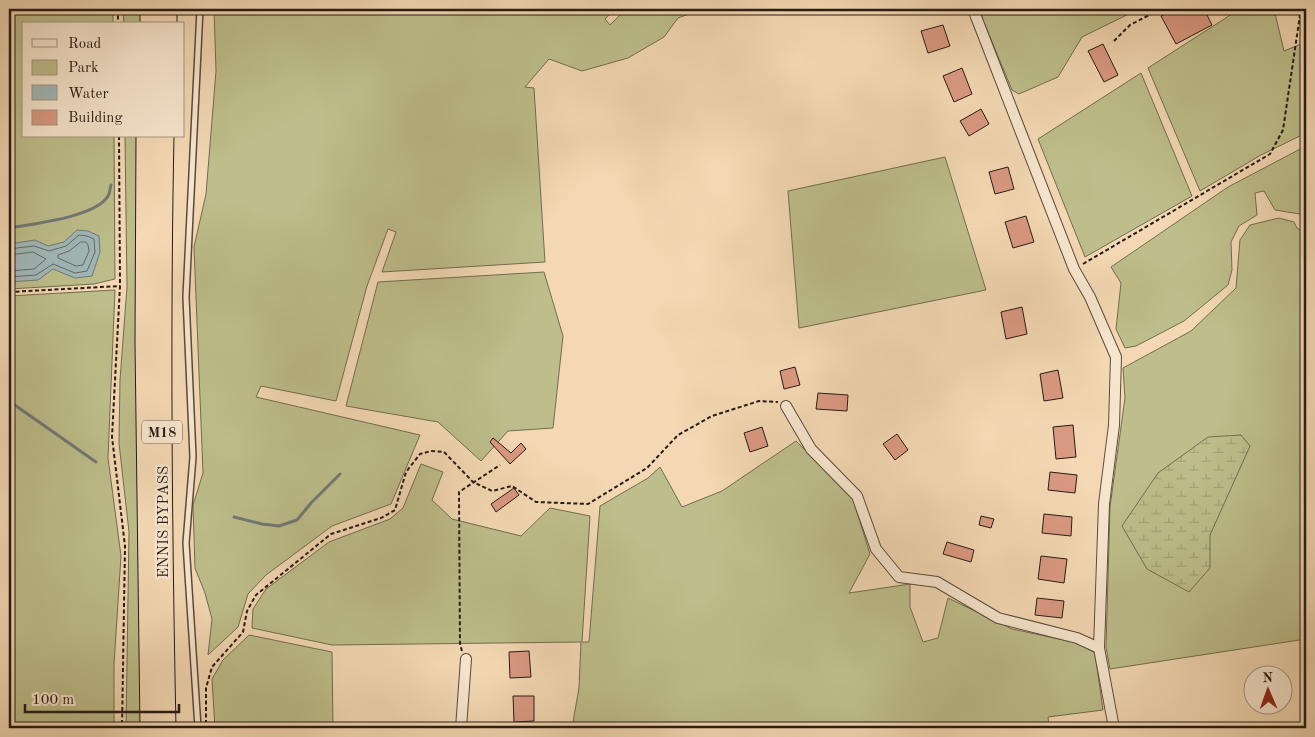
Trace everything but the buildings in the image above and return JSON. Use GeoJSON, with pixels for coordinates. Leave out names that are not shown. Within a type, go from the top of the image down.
{"type":"FeatureCollection","features":[{"type":"Feature","properties":{"kind":"highway"},"geometry":{"type":"LineString","coordinates":[[150,9],[150,22]]}},
{"type":"Feature","properties":{"kind":"highway"},"geometry":{"type":"LineString","coordinates":[[167,9],[167,22]]}},
{"type":"Feature","properties":{"kind":"highway","name":"ENNIS BYPASS"},"geometry":{"type":"LineString","coordinates":[[146,138],[145,342],[150,728]]}},
{"type":"Feature","properties":{"kind":"highway","name":"ENNIS BYPASS"},"geometry":{"type":"LineString","coordinates":[[164,138],[162,540],[166,728]]}},
{"type":"Feature","properties":{"kind":"street"},"geometry":{"type":"LineString","coordinates":[[973,9],[1074,269],[1090,297],[1116,357],[1114,426],[1104,504],[1099,648],[1114,728]]}},
{"type":"Feature","properties":{"kind":"street"},"geometry":{"type":"LineString","coordinates":[[786,406],[812,449],[857,496],[876,549],[899,577],[936,582],[998,618],[1077,638],[1099,648]]}},
{"type":"Feature","properties":{"kind":"street"},"geometry":{"type":"LineString","coordinates":[[461,728],[466,659]]}},
{"type":"Feature","properties":{"kind":"lane"},"geometry":{"type":"LineString","coordinates":[[198,728],[186,543],[193,457],[186,297],[200,9]]}},
{"type":"Feature","properties":{"kind":"path"},"geometry":{"type":"LineString","coordinates":[[118,9],[118,22]]}},
{"type":"Feature","properties":{"kind":"path"},"geometry":{"type":"LineString","coordinates":[[1114,41],[1130,25],[1161,9]]}},
{"type":"Feature","properties":{"kind":"path"},"geometry":{"type":"LineString","coordinates":[[1074,269],[1270,154],[1283,130],[1300,15]]}},
{"type":"Feature","properties":{"kind":"path"},"geometry":{"type":"LineString","coordinates":[[119,138],[120,286],[112,437],[125,546],[122,728]]}},
{"type":"Feature","properties":{"kind":"path"},"geometry":{"type":"LineString","coordinates":[[9,292],[120,286]]}},
{"type":"Feature","properties":{"kind":"path"},"geometry":{"type":"LineString","coordinates":[[204,728],[206,722],[206,688],[212,667],[243,632],[247,611],[256,595],[331,534],[381,518],[395,510],[406,472],[420,454],[431,451],[444,452],[473,482],[492,491],[512,486],[536,502],[588,504],[647,468],[678,435],[712,416],[759,400],[777,402],[786,406]]}},
{"type":"Feature","properties":{"kind":"path"},"geometry":{"type":"LineString","coordinates":[[466,659],[460,644],[459,492],[500,465]]}},
{"type":"Feature","properties":{"kind":"green space"},"geometry":{"type":"Polygon","coordinates":[[[9,9],[113,9],[113,22],[22,22],[22,138],[114,138],[115,279],[94,284],[9,289],[9,9]]]}},
{"type":"Feature","properties":{"kind":"green space"},"geometry":{"type":"Polygon","coordinates":[[[123,9],[152,9],[152,22],[124,22],[123,9]]]}},
{"type":"Feature","properties":{"kind":"green space"},"geometry":{"type":"Polygon","coordinates":[[[214,9],[614,9],[605,19],[610,25],[626,9],[702,9],[678,18],[664,37],[628,58],[582,71],[549,59],[525,87],[534,88],[545,262],[382,272],[396,232],[388,229],[367,286],[336,401],[261,386],[256,397],[420,435],[391,504],[332,526],[266,575],[248,594],[238,627],[208,655],[212,619],[205,593],[195,568],[193,505],[203,473],[194,247],[206,194],[216,71],[214,9]]]}},
{"type":"Feature","properties":{"kind":"green space"},"geometry":{"type":"Polygon","coordinates":[[[980,9],[1139,9],[1082,37],[1058,77],[1019,94],[1012,90],[980,9]]]}},
{"type":"Feature","properties":{"kind":"green space"},"geometry":{"type":"Polygon","coordinates":[[[1235,9],[1274,9],[1284,51],[1306,42],[1306,133],[1261,155],[1200,191],[1148,68],[1235,12],[1235,9]]]}},
{"type":"Feature","properties":{"kind":"green space"},"geometry":{"type":"Polygon","coordinates":[[[1141,73],[1192,196],[1085,257],[1038,139],[1141,73]]]}},
{"type":"Feature","properties":{"kind":"green space"},"geometry":{"type":"Polygon","coordinates":[[[125,138],[150,138],[142,728],[126,728],[129,532],[119,443],[120,380],[127,287],[125,138]]]}},
{"type":"Feature","properties":{"kind":"green space"},"geometry":{"type":"Polygon","coordinates":[[[1306,146],[1306,215],[1275,210],[1264,191],[1255,193],[1257,215],[1239,226],[1231,242],[1232,270],[1228,285],[1184,321],[1136,346],[1125,348],[1116,329],[1121,283],[1111,267],[1228,187],[1306,146]]]}},
{"type":"Feature","properties":{"kind":"green space"},"geometry":{"type":"Polygon","coordinates":[[[945,157],[986,290],[799,328],[788,191],[945,157]]]}},
{"type":"Feature","properties":{"kind":"green space"},"geometry":{"type":"Polygon","coordinates":[[[1279,218],[1294,222],[1297,228],[1306,234],[1306,639],[1110,669],[1106,647],[1110,507],[1125,398],[1123,368],[1191,331],[1236,288],[1240,240],[1250,225],[1279,218]]]}},
{"type":"Feature","properties":{"kind":"green space"},"geometry":{"type":"Polygon","coordinates":[[[544,272],[563,336],[553,428],[508,431],[481,461],[438,422],[346,406],[378,282],[544,272]]]}},
{"type":"Feature","properties":{"kind":"green space"},"geometry":{"type":"Polygon","coordinates":[[[115,290],[108,458],[121,556],[114,664],[114,728],[9,728],[9,296],[115,290]]]}},
{"type":"Feature","properties":{"kind":"green space"},"geometry":{"type":"Polygon","coordinates":[[[1241,435],[1250,446],[1210,535],[1210,568],[1189,592],[1147,569],[1122,526],[1158,473],[1208,437],[1241,435]]]}},
{"type":"Feature","properties":{"kind":"green space"},"geometry":{"type":"Polygon","coordinates":[[[796,441],[852,496],[870,554],[849,593],[910,584],[910,607],[923,642],[938,638],[948,598],[1012,629],[1078,643],[1095,653],[1103,710],[1048,717],[1049,728],[572,728],[579,688],[581,642],[332,645],[252,628],[253,609],[266,589],[329,542],[390,519],[403,508],[421,464],[443,472],[432,500],[452,519],[521,536],[550,508],[590,516],[582,642],[589,642],[600,506],[648,478],[660,467],[682,507],[722,491],[796,441]]]}},
{"type":"Feature","properties":{"kind":"green space"},"geometry":{"type":"Polygon","coordinates":[[[249,635],[332,652],[333,728],[215,728],[212,679],[223,660],[249,635]]]}},
{"type":"Feature","properties":{"kind":"water"},"geometry":{"type":"Polygon","coordinates":[[[77,230],[88,231],[99,236],[100,252],[92,276],[75,278],[53,269],[38,280],[9,282],[9,244],[35,240],[48,246],[64,242],[77,230]]]}},
{"type":"Feature","properties":{"kind":"waterway"},"geometry":{"type":"LineString","coordinates":[[9,228],[47,222],[91,209],[108,196],[111,185]]}},
{"type":"Feature","properties":{"kind":"waterway"},"geometry":{"type":"LineString","coordinates":[[9,401],[96,462]]}},
{"type":"Feature","properties":{"kind":"waterway"},"geometry":{"type":"LineString","coordinates":[[234,517],[279,526],[297,520],[340,474]]}}]}
